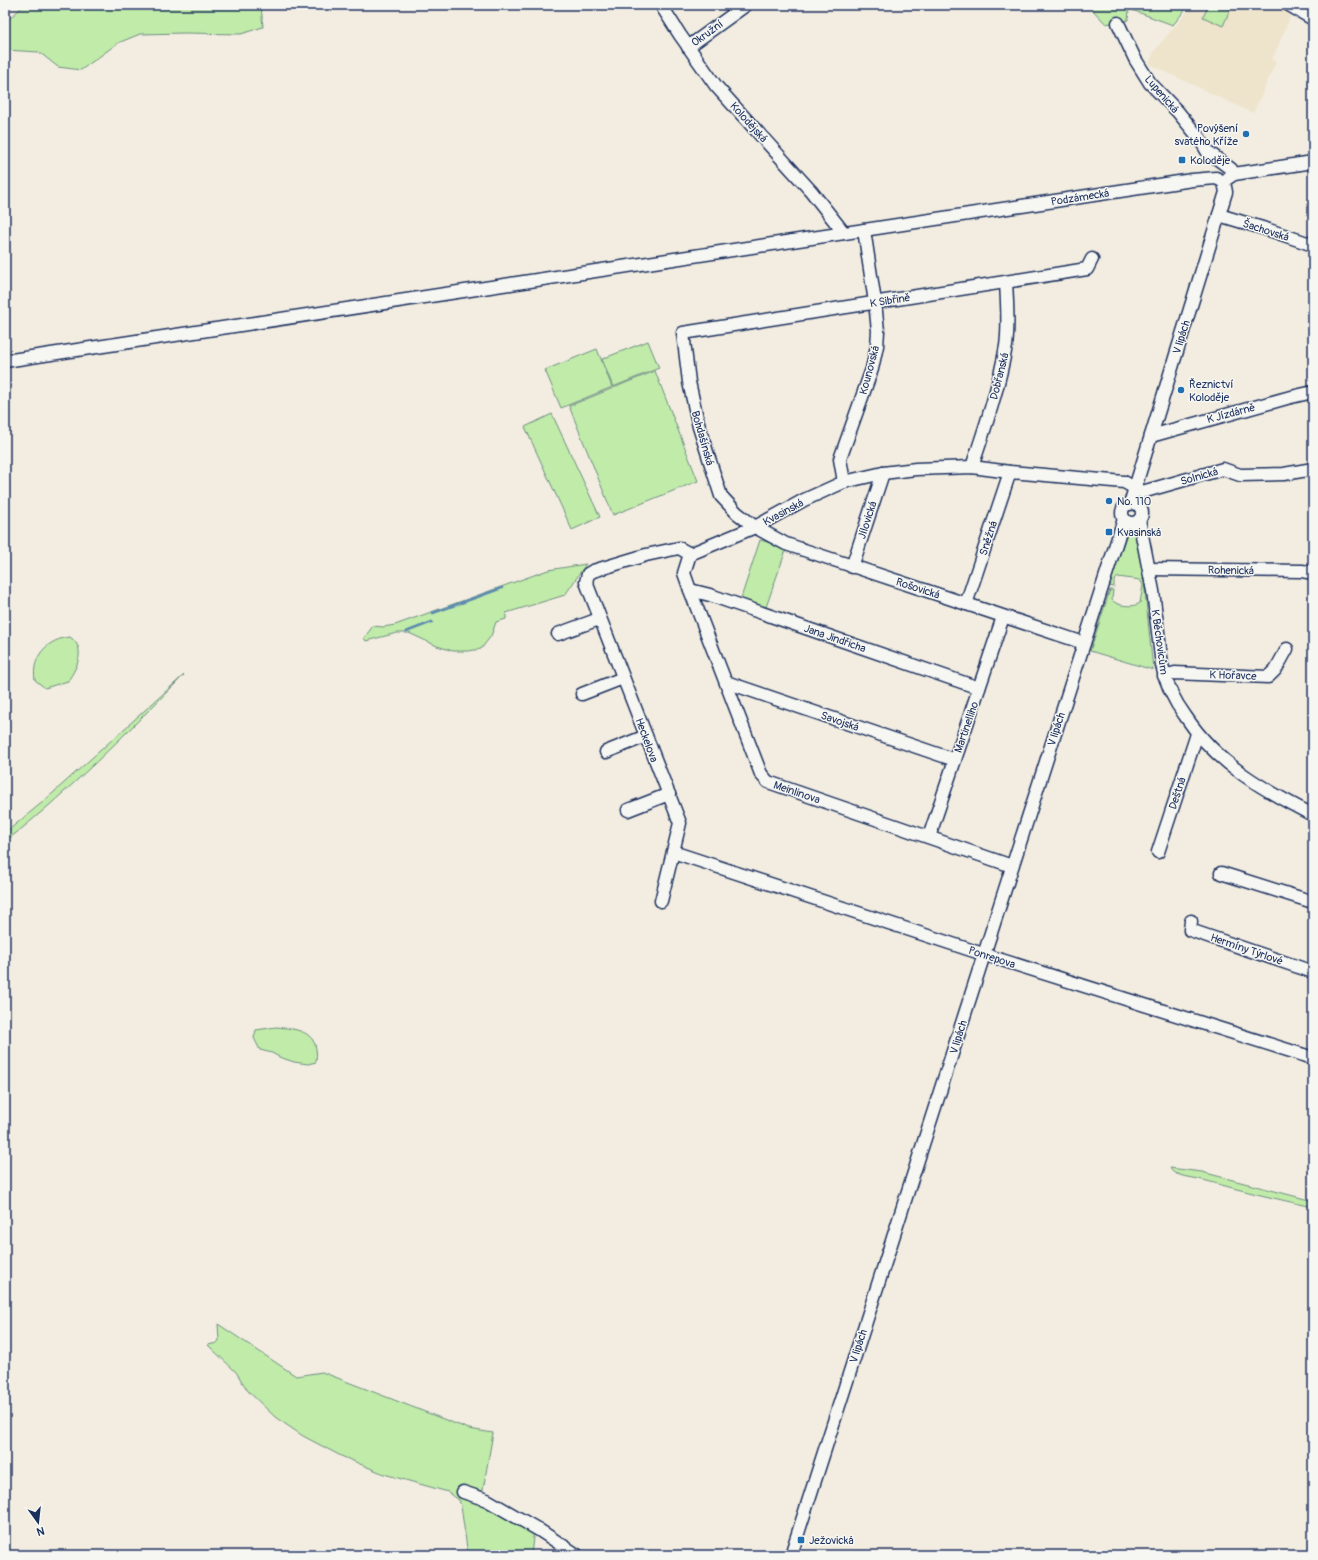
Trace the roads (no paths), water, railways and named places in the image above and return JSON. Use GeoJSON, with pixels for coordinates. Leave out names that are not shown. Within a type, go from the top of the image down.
{"type":"FeatureCollection","features":[{"type":"Feature","properties":{"kind":"street","name":"Kolodějská"},"geometry":{"type":"LineString","coordinates":[[661,5],[688,47],[716,86],[811,192],[844,233]]}},
{"type":"Feature","properties":{"kind":"street","name":"Okružní"},"geometry":{"type":"LineString","coordinates":[[688,47],[746,5]]}},
{"type":"Feature","properties":{"kind":"street"},"geometry":{"type":"LineString","coordinates":[[1289,5],[1313,20]]}},
{"type":"Feature","properties":{"kind":"street","name":"Lupenická"},"geometry":{"type":"LineString","coordinates":[[1118,23],[1135,59],[1150,83],[1178,112],[1207,150],[1231,169],[1234,174]]}},
{"type":"Feature","properties":{"kind":"street"},"geometry":{"type":"LineString","coordinates":[[1224,182],[1234,174],[1313,162]]}},
{"type":"Feature","properties":{"kind":"street","name":"Podzámecká"},"geometry":{"type":"LineString","coordinates":[[5,361],[1192,180],[1216,178],[1224,182]]}},
{"type":"Feature","properties":{"kind":"street","name":"V lipách"},"geometry":{"type":"LineString","coordinates":[[791,1555],[1124,519],[1122,511],[1133,497],[1226,192],[1224,182]]}},
{"type":"Feature","properties":{"kind":"street","name":"Šachovská"},"geometry":{"type":"LineString","coordinates":[[1219,215],[1270,230],[1313,245]]}},
{"type":"Feature","properties":{"kind":"street","name":"Kounovská"},"geometry":{"type":"LineString","coordinates":[[844,482],[840,459],[872,369],[877,346],[878,331],[875,302],[864,230]]}},
{"type":"Feature","properties":{"kind":"street","name":"K Sibřině"},"geometry":{"type":"LineString","coordinates":[[683,333],[1087,269],[1092,259]]}},
{"type":"Feature","properties":{"kind":"street","name":"Dobřanská"},"geometry":{"type":"LineString","coordinates":[[972,467],[989,414],[1006,344],[1006,282]]}},
{"type":"Feature","properties":{"kind":"street","name":"Bohdašínská"},"geometry":{"type":"LineString","coordinates":[[683,333],[689,382],[699,426],[721,496],[737,513],[755,527]]}},
{"type":"Feature","properties":{"kind":"street","name":"K Jízdárně"},"geometry":{"type":"LineString","coordinates":[[1151,436],[1313,392]]}},
{"type":"Feature","properties":{"kind":"street","name":"Kvasinská"},"geometry":{"type":"LineString","coordinates":[[690,554],[755,527],[844,482],[883,473],[916,469],[972,467],[1010,472],[1124,482],[1133,497]]}},
{"type":"Feature","properties":{"kind":"street","name":"Solnická"},"geometry":{"type":"LineString","coordinates":[[1133,497],[1142,492],[1223,469],[1240,475],[1284,474],[1313,469]]}},
{"type":"Feature","properties":{"kind":"street","name":"Sněžná"},"geometry":{"type":"LineString","coordinates":[[966,604],[1010,472]]}},
{"type":"Feature","properties":{"kind":"street","name":"Jílovická"},"geometry":{"type":"LineString","coordinates":[[852,566],[883,473]]}},
{"type":"Feature","properties":{"kind":"street","name":"K Běchovicům"},"geometry":{"type":"LineString","coordinates":[[1133,497],[1142,512],[1139,520],[1150,569],[1164,676],[1174,700],[1197,734],[1216,754],[1236,771],[1274,796],[1313,815]]}},
{"type":"Feature","properties":{"kind":"street"},"geometry":{"type":"LineString","coordinates":[[1124,519],[1131,523],[1139,520]]}},
{"type":"Feature","properties":{"kind":"street","name":"Rošovická"},"geometry":{"type":"LineString","coordinates":[[755,527],[781,543],[1084,644]]}},
{"type":"Feature","properties":{"kind":"street","name":"Heckelova"},"geometry":{"type":"LineString","coordinates":[[661,901],[680,823],[599,619],[586,582],[588,574],[593,571],[646,555],[679,548],[690,554]]}},
{"type":"Feature","properties":{"kind":"street","name":"Meinlinova"},"geometry":{"type":"LineString","coordinates":[[690,554],[684,573],[761,774],[768,782],[1012,866]]}},
{"type":"Feature","properties":{"kind":"street","name":"Rohenická"},"geometry":{"type":"LineString","coordinates":[[1150,569],[1302,570],[1313,573]]}},
{"type":"Feature","properties":{"kind":"street","name":"Jana Jindřicha"},"geometry":{"type":"LineString","coordinates":[[690,590],[710,595],[979,688]]}},
{"type":"Feature","properties":{"kind":"street","name":"Martinelliho"},"geometry":{"type":"LineString","coordinates":[[929,837],[1003,617]]}},
{"type":"Feature","properties":{"kind":"street"},"geometry":{"type":"LineString","coordinates":[[558,634],[599,619]]}},
{"type":"Feature","properties":{"kind":"street","name":"K Hořavce"},"geometry":{"type":"LineString","coordinates":[[1164,676],[1176,673],[1268,677],[1276,669],[1287,649]]}},
{"type":"Feature","properties":{"kind":"street"},"geometry":{"type":"LineString","coordinates":[[582,694],[623,678]]}},
{"type":"Feature","properties":{"kind":"street","name":"Savojská"},"geometry":{"type":"LineString","coordinates":[[726,682],[955,760]]}},
{"type":"Feature","properties":{"kind":"street","name":"Deštná"},"geometry":{"type":"LineString","coordinates":[[1158,852],[1197,734]]}},
{"type":"Feature","properties":{"kind":"street"},"geometry":{"type":"LineString","coordinates":[[606,752],[646,736]]}},
{"type":"Feature","properties":{"kind":"street"},"geometry":{"type":"LineString","coordinates":[[628,810],[669,794]]}},
{"type":"Feature","properties":{"kind":"street","name":"Ponrepova"},"geometry":{"type":"LineString","coordinates":[[674,852],[983,954],[1313,1058]]}},
{"type":"Feature","properties":{"kind":"street"},"geometry":{"type":"LineString","coordinates":[[1221,873],[1313,902]]}},
{"type":"Feature","properties":{"kind":"street","name":"Hermíny Týrlové"},"geometry":{"type":"LineString","coordinates":[[1191,921],[1190,930],[1313,972]]}},
{"type":"Feature","properties":{"kind":"street"},"geometry":{"type":"LineString","coordinates":[[463,1492],[487,1500],[539,1530],[577,1555]]}},
{"type":"Feature","properties":{"kind":"waterway"},"geometry":{"type":"LineString","coordinates":[[433,613],[502,588]]}},
{"type":"Feature","properties":{"kind":"waterway"},"geometry":{"type":"LineString","coordinates":[[406,632],[432,622]]}},
{"type":"Feature","properties":{"kind":"place","name":"Povýšení svatého Kříže"},"geometry":{"type":"Point","coordinates":[1246,134]}},
{"type":"Feature","properties":{"kind":"place","name":"Koloděje"},"geometry":{"type":"Point","coordinates":[1182,160]}},
{"type":"Feature","properties":{"kind":"place","name":"Řeznictví Koloděje"},"geometry":{"type":"Point","coordinates":[1181,390]}},
{"type":"Feature","properties":{"kind":"place","name":"No. 110"},"geometry":{"type":"Point","coordinates":[1109,501]}},
{"type":"Feature","properties":{"kind":"place","name":"Kvasinská"},"geometry":{"type":"Point","coordinates":[1109,532]}},
{"type":"Feature","properties":{"kind":"place","name":"Ježovická"},"geometry":{"type":"Point","coordinates":[801,1540]}}]}
